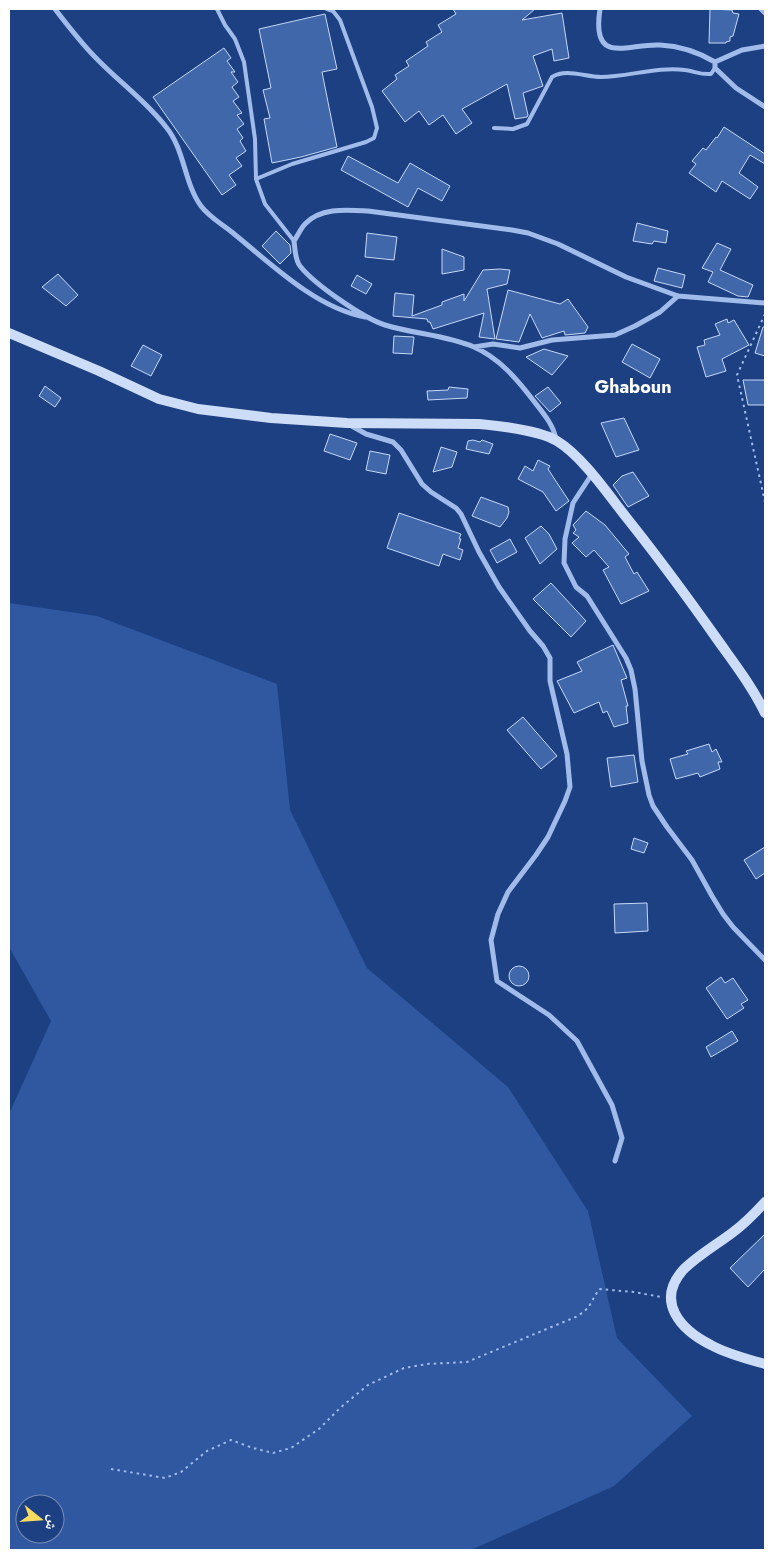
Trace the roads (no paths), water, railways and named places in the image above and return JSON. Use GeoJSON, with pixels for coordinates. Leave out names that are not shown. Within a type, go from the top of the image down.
{"type":"FeatureCollection","features":[{"type":"Feature","properties":{"kind":"main road"},"geometry":{"type":"LineString","coordinates":[[9,333],[159,399],[198,409],[270,418],[348,423],[494,425],[542,435],[556,441],[567,448],[592,474],[677,582],[750,686],[765,713]]}},
{"type":"Feature","properties":{"kind":"main road"},"geometry":{"type":"LineString","coordinates":[[765,1202],[733,1232],[692,1262],[682,1272],[674,1286],[671,1298],[673,1312],[680,1322],[702,1340],[719,1349],[765,1364]]}},
{"type":"Feature","properties":{"kind":"street"},"geometry":{"type":"LineString","coordinates":[[55,9],[96,58],[145,104],[168,129],[178,145],[200,206],[281,273],[319,298],[351,314],[368,317]]}},
{"type":"Feature","properties":{"kind":"street"},"geometry":{"type":"LineString","coordinates":[[600,9],[598,29],[601,38],[614,48],[621,49],[657,44],[673,46],[699,53],[715,62]]}},
{"type":"Feature","properties":{"kind":"street"},"geometry":{"type":"LineString","coordinates":[[762,9],[765,13]]}},
{"type":"Feature","properties":{"kind":"street"},"geometry":{"type":"LineString","coordinates":[[715,62],[742,50],[765,46]]}},
{"type":"Feature","properties":{"kind":"street"},"geometry":{"type":"LineString","coordinates":[[715,62],[715,68],[736,88],[765,107]]}},
{"type":"Feature","properties":{"kind":"street"},"geometry":{"type":"LineString","coordinates":[[556,441],[554,429],[525,389],[493,357],[473,347],[449,339],[384,324],[368,317],[328,291],[299,265],[294,240],[306,223],[316,216],[348,210],[512,230],[528,233],[558,244],[626,277],[678,296],[765,303]]}},
{"type":"Feature","properties":{"kind":"street"},"geometry":{"type":"LineString","coordinates":[[473,347],[493,344],[520,348],[552,340],[615,334],[635,326],[660,312],[678,296]]}},
{"type":"Feature","properties":{"kind":"street"},"geometry":{"type":"LineString","coordinates":[[348,423],[366,434],[393,442],[401,450],[422,484],[462,514],[479,552],[499,587],[550,658],[550,680],[567,754],[570,787],[542,846],[508,892],[498,914],[491,940],[497,981],[549,1015],[577,1041],[612,1105],[622,1138],[614,1161]]}},
{"type":"Feature","properties":{"kind":"street"},"geometry":{"type":"LineString","coordinates":[[592,474],[573,504],[565,539],[564,564],[576,588],[587,596],[626,658],[631,670],[642,761],[648,795],[653,806],[666,827],[692,860],[723,914],[765,960]]}},
{"type":"Feature","properties":{"kind":"lane"},"geometry":{"type":"LineString","coordinates":[[218,9],[225,25],[235,38],[244,62],[255,139],[256,179],[264,204],[294,240]]}},
{"type":"Feature","properties":{"kind":"lane"},"geometry":{"type":"LineString","coordinates":[[256,179],[292,164],[366,142],[374,138],[377,132],[372,107],[340,20],[334,11],[327,9]]}},
{"type":"Feature","properties":{"kind":"lane"},"geometry":{"type":"LineString","coordinates":[[494,128],[513,129],[527,124],[552,77],[560,73],[567,72],[604,77],[648,71],[685,70],[701,75],[711,74],[715,68]]}},
{"type":"Feature","properties":{"kind":"district","name":"Ghaboun"},"geometry":{"type":"Point","coordinates":[633,387]}}]}
